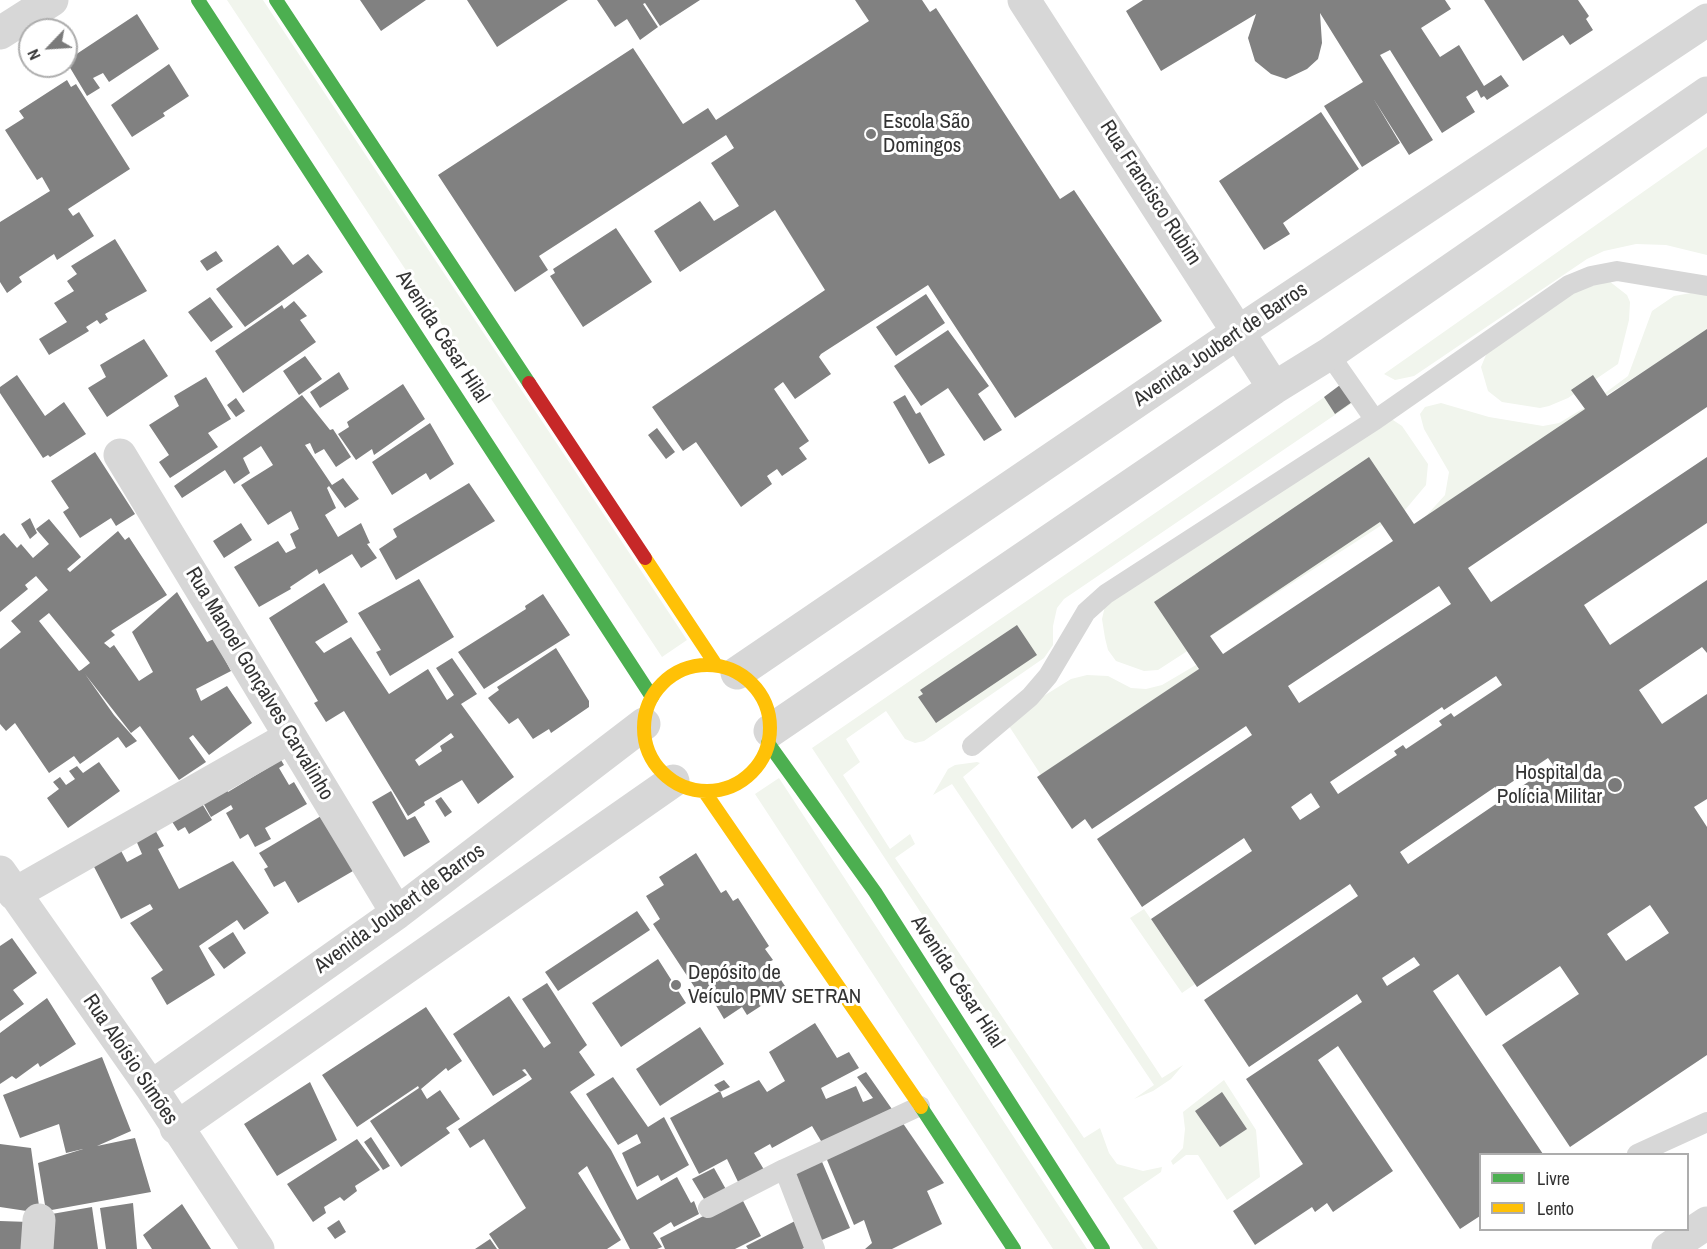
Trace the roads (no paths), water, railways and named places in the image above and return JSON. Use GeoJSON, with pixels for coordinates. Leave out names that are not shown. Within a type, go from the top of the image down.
{"type":"FeatureCollection","features":[{"type":"Feature","properties":{"kind":"street"},"geometry":{"type":"LineString","coordinates":[[0,33],[52,0]]}},
{"type":"Feature","properties":{"kind":"street","name":"Avenida César Hilal"},"geometry":{"type":"LineString","coordinates":[[198,0],[648,711]]}},
{"type":"Feature","properties":{"kind":"street"},"geometry":{"type":"LineString","coordinates":[[276,0],[727,669],[762,697],[767,708],[769,737],[760,763],[745,779],[726,789],[704,791],[687,788],[673,782],[659,769],[648,752],[648,711],[668,678],[678,671],[691,667],[727,669]]}},
{"type":"Feature","properties":{"kind":"street","name":"Rua Francisco Rubim"},"geometry":{"type":"LineString","coordinates":[[1024,0],[1274,388]]}},
{"type":"Feature","properties":{"kind":"street","name":"Avenida Joubert de Barros"},"geometry":{"type":"LineString","coordinates":[[727,669],[1240,332],[1707,20]]}},
{"type":"Feature","properties":{"kind":"street"},"geometry":{"type":"LineString","coordinates":[[769,737],[1274,388],[1329,354],[1707,93]]}},
{"type":"Feature","properties":{"kind":"street","name":"Rua Manoel Gonçalves Carvalinho"},"geometry":{"type":"LineString","coordinates":[[120,455],[397,914]]}},
{"type":"Feature","properties":{"kind":"street","name":"Avenida Joubert de Barros"},"geometry":{"type":"LineString","coordinates":[[151,1087],[397,914],[648,711]]}},
{"type":"Feature","properties":{"kind":"street"},"geometry":{"type":"LineString","coordinates":[[7,883],[290,737]]}},
{"type":"Feature","properties":{"kind":"street","name":"Avenida César Hilal"},"geometry":{"type":"LineString","coordinates":[[769,737],[875,892],[1103,1249]]}},
{"type":"Feature","properties":{"kind":"street"},"geometry":{"type":"LineString","coordinates":[[176,1128],[673,782]]}},
{"type":"Feature","properties":{"kind":"street"},"geometry":{"type":"LineString","coordinates":[[704,791],[920,1106],[1014,1249]]}},
{"type":"Feature","properties":{"kind":"street","name":"Rua Aloísio Simões"},"geometry":{"type":"LineString","coordinates":[[7,883],[151,1087],[258,1249]]}},
{"type":"Feature","properties":{"kind":"street"},"geometry":{"type":"LineString","coordinates":[[1668,1249],[1707,1223]]}},
{"type":"Feature","properties":{"kind":"lane"},"geometry":{"type":"LineString","coordinates":[[972,746],[1030,697],[1048,676],[1086,612],[1106,594],[1375,420],[1569,285],[1591,276],[1617,271],[1707,286]]}},
{"type":"Feature","properties":{"kind":"lane"},"geometry":{"type":"LineString","coordinates":[[1329,354],[1375,420]]}},
{"type":"Feature","properties":{"kind":"lane"},"geometry":{"type":"LineString","coordinates":[[708,1208],[784,1169],[920,1106]]}},
{"type":"Feature","properties":{"kind":"lane"},"geometry":{"type":"LineString","coordinates":[[1641,1153],[1707,1122]]}},
{"type":"Feature","properties":{"kind":"lane"},"geometry":{"type":"LineString","coordinates":[[784,1169],[815,1249]]}},
{"type":"Feature","properties":{"kind":"place","name":"Escola São Domingos"},"geometry":{"type":"Point","coordinates":[871,134]}},
{"type":"Feature","properties":{"kind":"place","name":"Hospital da Polícia Militar"},"geometry":{"type":"Point","coordinates":[1615,785]}},
{"type":"Feature","properties":{"kind":"place","name":"Depósito de Veículo PMV SETRAN"},"geometry":{"type":"Point","coordinates":[676,985]}}]}
